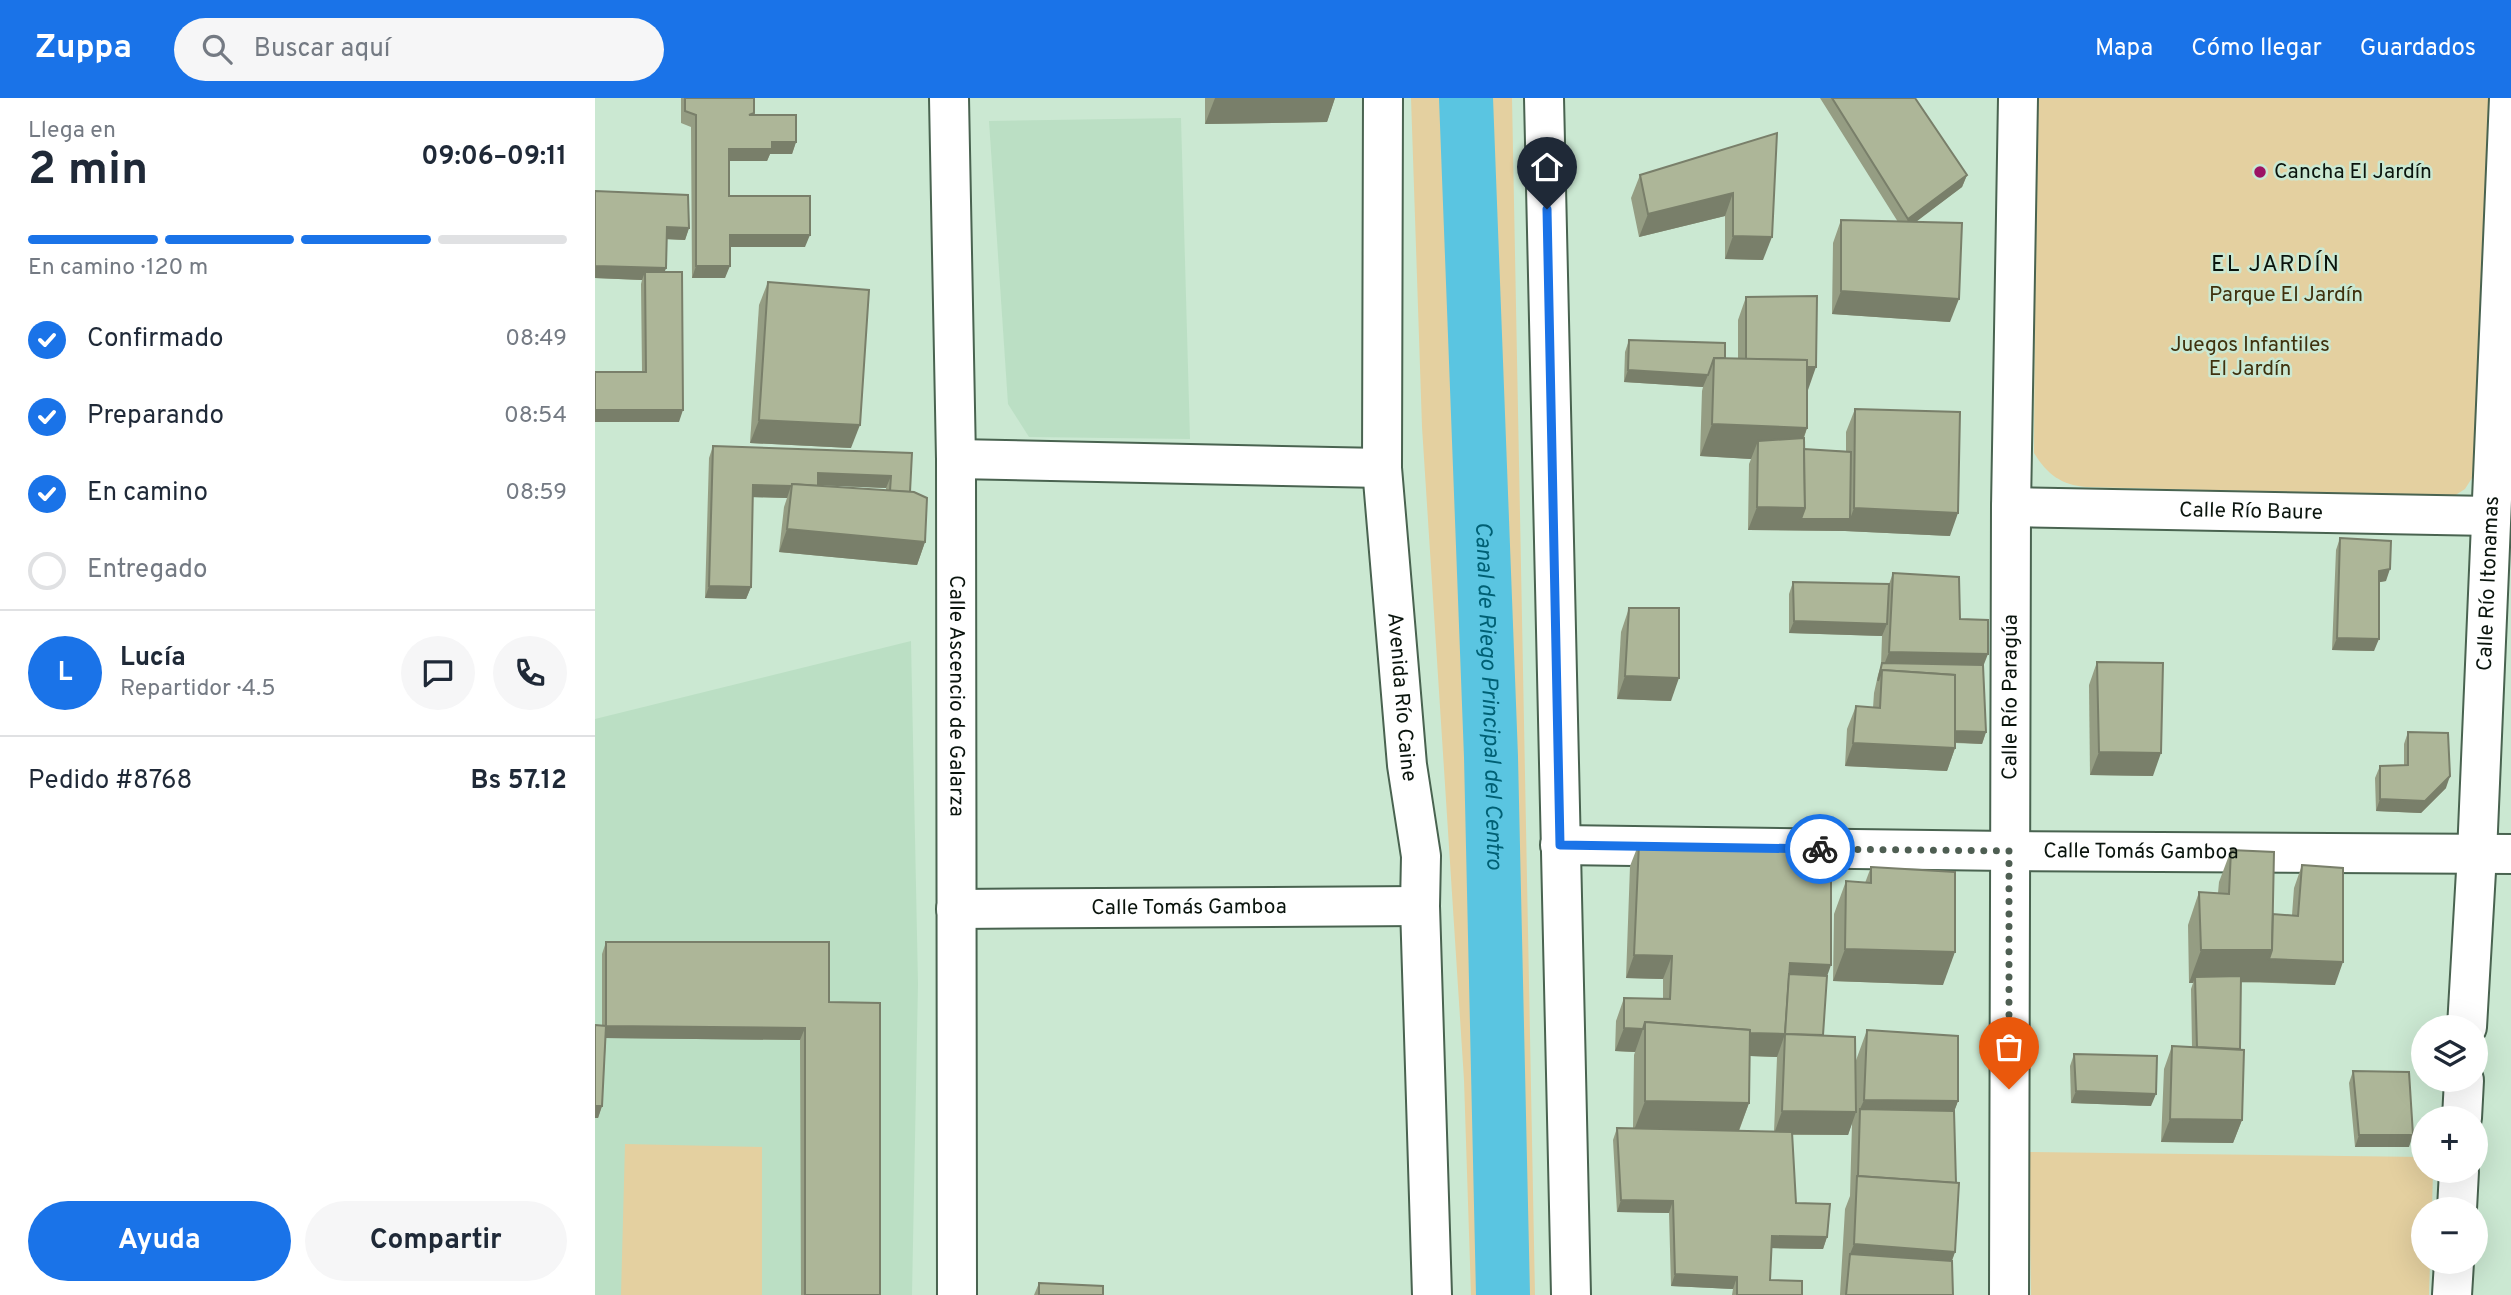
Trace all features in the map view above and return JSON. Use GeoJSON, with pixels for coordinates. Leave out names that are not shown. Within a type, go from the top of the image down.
{"type":"FeatureCollection","features":[{"type":"Feature","properties":{"kind":"street","name":"Calle Ascencio de Galarza"},"geometry":{"type":"LineString","coordinates":[[949,98],[956,459],[957,1295]]}},
{"type":"Feature","properties":{"kind":"street","name":"Avenida Río Caine"},"geometry":{"type":"LineString","coordinates":[[1383,98],[1382,468],[1407,765],[1421,856],[1420,906],[1431,1295]]}},
{"type":"Feature","properties":{"kind":"street"},"geometry":{"type":"LineString","coordinates":[[1544,98],[1571,1295]]}},
{"type":"Feature","properties":{"kind":"street","name":"Calle Río Paragúa"},"geometry":{"type":"LineString","coordinates":[[2009,1295],[2011,507],[2018,98]]}},
{"type":"Feature","properties":{"kind":"street","name":"Calle Río Itonamas"},"geometry":{"type":"LineString","coordinates":[[2469,1015],[2494,854],[2491,516],[2509,98]]}},
{"type":"Feature","properties":{"kind":"street"},"geometry":{"type":"LineString","coordinates":[[956,459],[1382,468]]}},
{"type":"Feature","properties":{"kind":"street","name":"Calle Río Baure"},"geometry":{"type":"LineString","coordinates":[[2011,507],[2491,516]]}},
{"type":"Feature","properties":{"kind":"street","name":"Calle Tomás Gamboa"},"geometry":{"type":"LineString","coordinates":[[1560,845],[2494,854]]}},
{"type":"Feature","properties":{"kind":"street","name":"Calle Tomás Gamboa"},"geometry":{"type":"LineString","coordinates":[[956,909],[1420,906]]}},
{"type":"Feature","properties":{"kind":"street"},"geometry":{"type":"LineString","coordinates":[[2452,1295],[2453,1274]]}},
{"type":"Feature","properties":{"kind":"shaded area"},"geometry":{"type":"Polygon","coordinates":[[[1181,118],[1190,439],[1029,437],[1008,404],[989,121],[1181,118]]]}},
{"type":"Feature","properties":{"kind":"shaded area"},"geometry":{"type":"Polygon","coordinates":[[[911,641],[918,984],[912,1295],[595,1295],[595,719],[911,641]]]}},
{"type":"Feature","properties":{"kind":"green space"},"geometry":{"type":"Polygon","coordinates":[[[1411,98],[1512,98],[1535,1295],[1471,1295],[1464,1080],[1422,427],[1411,98]]]}},
{"type":"Feature","properties":{"kind":"green space","name":"Parque El Jardín"},"geometry":{"type":"Polygon","coordinates":[[[2036,98],[2491,98],[2477,470],[2465,489],[2454,496],[2086,487],[2062,481],[2044,467],[2034,453],[2036,98]]]}},
{"type":"Feature","properties":{"kind":"green space"},"geometry":{"type":"Polygon","coordinates":[[[625,1144],[762,1147],[762,1295],[621,1295],[625,1144]]]}},
{"type":"Feature","properties":{"kind":"green space"},"geometry":{"type":"Polygon","coordinates":[[[2029,1152],[2411,1157],[2411,1183],[2433,1183],[2432,1197],[2411,1197],[2411,1274],[2430,1274],[2429,1295],[2031,1295],[2029,1152]]]}},
{"type":"Feature","properties":{"kind":"building"},"geometry":{"type":"Polygon","coordinates":[[[685,98],[754,98],[754,113],[749,115],[796,115],[796,142],[772,142],[772,149],[729,149],[729,196],[810,196],[810,235],[730,235],[730,266],[696,266],[696,115],[685,111],[685,98]]]}},
{"type":"Feature","properties":{"kind":"building"},"geometry":{"type":"Polygon","coordinates":[[[1832,98],[1915,98],[1967,175],[1908,219],[1832,98]]]}},
{"type":"Feature","properties":{"kind":"building"},"geometry":{"type":"Polygon","coordinates":[[[1777,133],[1772,237],[1733,236],[1733,193],[1648,214],[1640,175],[1777,133]]]}},
{"type":"Feature","properties":{"kind":"building"},"geometry":{"type":"Polygon","coordinates":[[[595,191],[688,195],[689,228],[667,227],[666,268],[595,266],[595,191]]]}},
{"type":"Feature","properties":{"kind":"building"},"geometry":{"type":"Polygon","coordinates":[[[1841,220],[1962,223],[1959,299],[1841,291],[1841,220]]]}},
{"type":"Feature","properties":{"kind":"building"},"geometry":{"type":"Polygon","coordinates":[[[645,272],[682,272],[683,410],[595,410],[595,372],[646,372],[645,272]]]}},
{"type":"Feature","properties":{"kind":"building"},"geometry":{"type":"Polygon","coordinates":[[[768,282],[869,290],[860,425],[759,420],[768,282]]]}},
{"type":"Feature","properties":{"kind":"building"},"geometry":{"type":"Polygon","coordinates":[[[1817,296],[1816,367],[1807,367],[1807,360],[1746,359],[1746,297],[1817,296]]]}},
{"type":"Feature","properties":{"kind":"building"},"geometry":{"type":"Polygon","coordinates":[[[1629,340],[1725,343],[1725,358],[1714,358],[1708,375],[1628,370],[1629,340]]]}},
{"type":"Feature","properties":{"kind":"building"},"geometry":{"type":"Polygon","coordinates":[[[1714,358],[1807,360],[1807,428],[1712,424],[1714,358]]]}},
{"type":"Feature","properties":{"kind":"building"},"geometry":{"type":"Polygon","coordinates":[[[1855,409],[1960,412],[1958,513],[1854,508],[1855,409]]]}},
{"type":"Feature","properties":{"kind":"building"},"geometry":{"type":"Polygon","coordinates":[[[1804,438],[1805,508],[1757,507],[1758,441],[1804,438]]]}},
{"type":"Feature","properties":{"kind":"building"},"geometry":{"type":"Polygon","coordinates":[[[713,446],[912,453],[910,492],[890,491],[891,476],[818,473],[818,486],[753,485],[751,587],[709,586],[713,446]]]}},
{"type":"Feature","properties":{"kind":"building"},"geometry":{"type":"Polygon","coordinates":[[[1804,449],[1851,452],[1850,519],[1801,519],[1805,508],[1804,449]]]}},
{"type":"Feature","properties":{"kind":"building"},"geometry":{"type":"Polygon","coordinates":[[[792,484],[914,492],[927,498],[925,542],[787,529],[792,484]]]}},
{"type":"Feature","properties":{"kind":"building"},"geometry":{"type":"Polygon","coordinates":[[[2340,538],[2391,541],[2390,569],[2379,571],[2379,639],[2337,638],[2340,538]]]}},
{"type":"Feature","properties":{"kind":"building"},"geometry":{"type":"Polygon","coordinates":[[[1893,573],[1959,577],[1960,619],[1988,620],[1988,654],[1889,652],[1893,573]]]}},
{"type":"Feature","properties":{"kind":"building"},"geometry":{"type":"Polygon","coordinates":[[[1793,582],[1889,584],[1887,624],[1794,621],[1793,582]]]}},
{"type":"Feature","properties":{"kind":"building"},"geometry":{"type":"Polygon","coordinates":[[[1629,608],[1679,608],[1679,678],[1625,676],[1629,608]]]}},
{"type":"Feature","properties":{"kind":"building"},"geometry":{"type":"Polygon","coordinates":[[[2097,662],[2163,663],[2161,753],[2099,752],[2097,662]]]}},
{"type":"Feature","properties":{"kind":"building"},"geometry":{"type":"Polygon","coordinates":[[[1882,663],[1983,665],[1986,732],[1955,731],[1955,675],[1882,670],[1878,681],[1882,663]]]}},
{"type":"Feature","properties":{"kind":"building"},"geometry":{"type":"Polygon","coordinates":[[[1882,670],[1955,675],[1955,748],[1853,743],[1856,706],[1880,708],[1882,670]]]}},
{"type":"Feature","properties":{"kind":"building"},"geometry":{"type":"Polygon","coordinates":[[[2408,732],[2448,733],[2450,776],[2425,801],[2380,799],[2380,766],[2408,765],[2408,732]]]}},
{"type":"Feature","properties":{"kind":"building"},"geometry":{"type":"Polygon","coordinates":[[[1639,843],[1831,851],[1831,965],[1790,963],[1785,1034],[1645,1022],[1643,1029],[1624,1028],[1624,998],[1670,999],[1672,956],[1634,955],[1639,843]]]}},
{"type":"Feature","properties":{"kind":"building"},"geometry":{"type":"Polygon","coordinates":[[[2231,850],[2274,852],[2272,950],[2201,950],[2199,892],[2229,894],[2231,850]]]}},
{"type":"Feature","properties":{"kind":"building"},"geometry":{"type":"Polygon","coordinates":[[[2302,865],[2343,868],[2343,962],[2269,959],[2272,950],[2273,914],[2298,916],[2302,865]]]}},
{"type":"Feature","properties":{"kind":"building"},"geometry":{"type":"Polygon","coordinates":[[[1871,867],[1955,872],[1955,952],[1845,949],[1846,881],[1871,883],[1871,867]]]}},
{"type":"Feature","properties":{"kind":"building"},"geometry":{"type":"Polygon","coordinates":[[[606,942],[829,942],[829,1002],[880,1003],[880,1295],[805,1295],[805,1028],[606,1026],[606,942]]]}},
{"type":"Feature","properties":{"kind":"building"},"geometry":{"type":"Polygon","coordinates":[[[1789,974],[1827,976],[1823,1035],[1785,1034],[1789,974]]]}},
{"type":"Feature","properties":{"kind":"building"},"geometry":{"type":"Polygon","coordinates":[[[2241,976],[2240,1049],[2197,1047],[2195,977],[2241,976]]]}},
{"type":"Feature","properties":{"kind":"building"},"geometry":{"type":"Polygon","coordinates":[[[1645,1022],[1750,1030],[1749,1103],[1645,1101],[1645,1022]]]}},
{"type":"Feature","properties":{"kind":"building"},"geometry":{"type":"Polygon","coordinates":[[[595,1025],[606,1026],[602,1106],[595,1106],[595,1025]]]}},
{"type":"Feature","properties":{"kind":"building"},"geometry":{"type":"Polygon","coordinates":[[[1867,1030],[1958,1036],[1958,1101],[1864,1100],[1867,1030]]]}},
{"type":"Feature","properties":{"kind":"building"},"geometry":{"type":"Polygon","coordinates":[[[1785,1034],[1855,1037],[1856,1112],[1782,1111],[1785,1034]]]}},
{"type":"Feature","properties":{"kind":"building"},"geometry":{"type":"Polygon","coordinates":[[[2172,1046],[2244,1050],[2242,1120],[2170,1119],[2172,1046]]]}},
{"type":"Feature","properties":{"kind":"building"},"geometry":{"type":"Polygon","coordinates":[[[2074,1054],[2157,1056],[2156,1094],[2076,1091],[2074,1054]]]}},
{"type":"Feature","properties":{"kind":"building"},"geometry":{"type":"Polygon","coordinates":[[[2353,1071],[2409,1072],[2411,1135],[2359,1135],[2353,1071]]]}},
{"type":"Feature","properties":{"kind":"building"},"geometry":{"type":"Polygon","coordinates":[[[1860,1109],[1954,1111],[1956,1183],[1858,1176],[1860,1109]]]}},
{"type":"Feature","properties":{"kind":"building"},"geometry":{"type":"Polygon","coordinates":[[[1617,1128],[1792,1132],[1796,1203],[1830,1204],[1827,1237],[1772,1236],[1770,1280],[1802,1281],[1802,1295],[1737,1295],[1737,1277],[1675,1274],[1673,1201],[1621,1200],[1617,1128]]]}},
{"type":"Feature","properties":{"kind":"building"},"geometry":{"type":"Polygon","coordinates":[[[1857,1176],[1959,1183],[1955,1252],[1854,1244],[1857,1176]]]}},
{"type":"Feature","properties":{"kind":"building"},"geometry":{"type":"Polygon","coordinates":[[[1850,1254],[1952,1261],[1953,1295],[1846,1295],[1850,1254]]]}},
{"type":"Feature","properties":{"kind":"building"},"geometry":{"type":"Polygon","coordinates":[[[1039,1283],[1103,1286],[1103,1295],[1039,1295],[1039,1283]]]}},
{"type":"Feature","properties":{"kind":"waterway","name":"Canal de Riego Principal del Centro"},"geometry":{"type":"LineString","coordinates":[[1466,98],[1491,757],[1503,1295]]}},
{"type":"Feature","properties":{"kind":"way so far"},"geometry":{"type":"LineString","coordinates":[[1820,849],[2009,851],[2009,1089]]}},
{"type":"Feature","properties":{"kind":"place","name":"Cancha El Jardín"},"geometry":{"type":"Point","coordinates":[2260,172]}},
{"type":"Feature","properties":{"kind":"district","name":"EL JARDÍN"},"geometry":{"type":"Point","coordinates":[2276,265]}},
{"type":"Feature","properties":{"kind":"route"},"geometry":{"type":"LineString","coordinates":[[1547,209],[1560,845],[1820,849]]}},
{"type":"Feature","properties":{"kind":"park label","name":"Juegos Infantiles El Jardín"},"geometry":{"type":"Point","coordinates":[2250,357]}}]}
